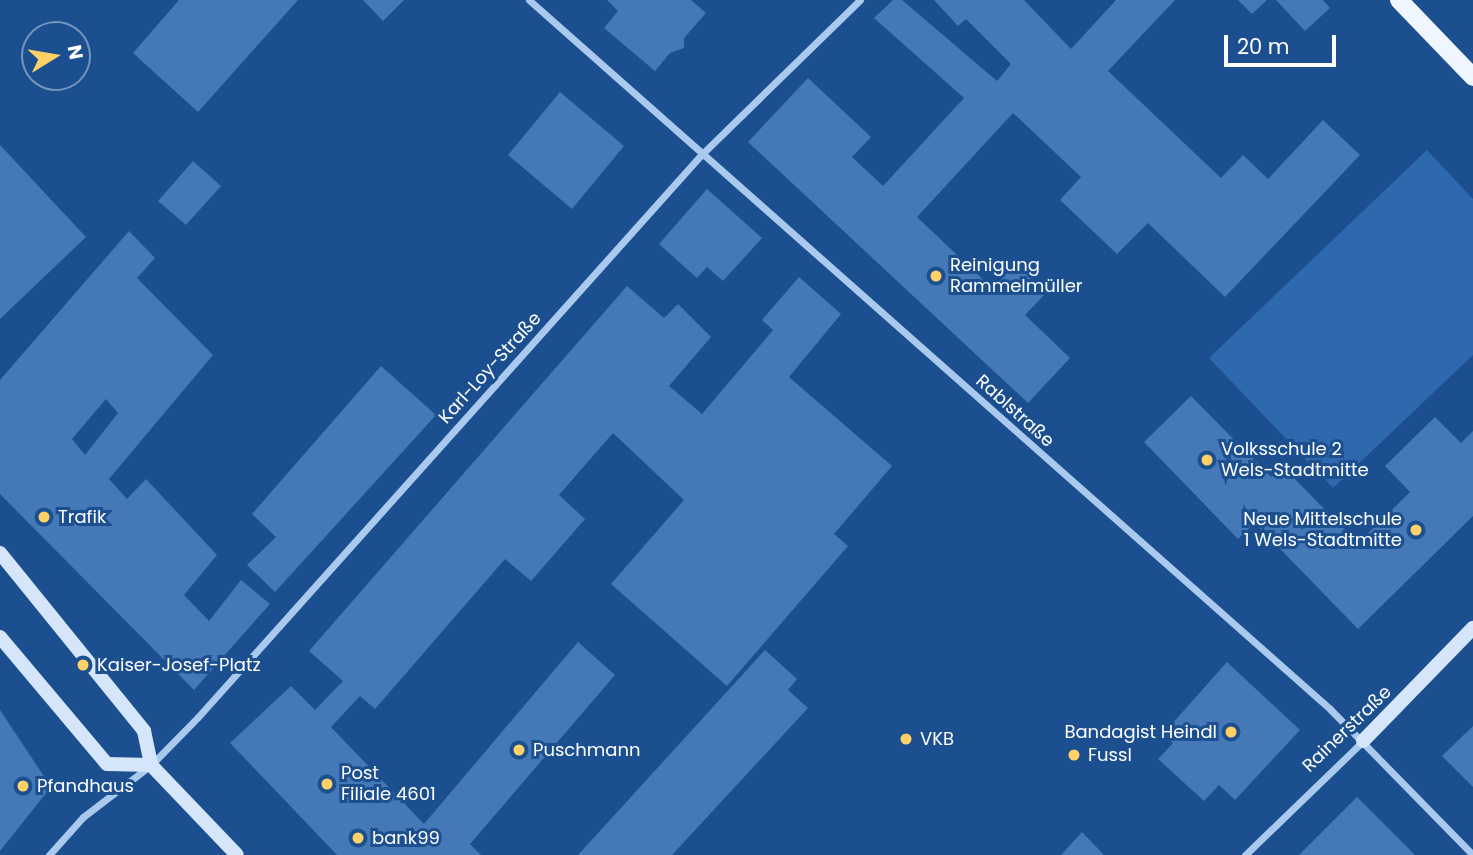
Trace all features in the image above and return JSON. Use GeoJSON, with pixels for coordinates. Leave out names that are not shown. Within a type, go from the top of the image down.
{"type":"FeatureCollection","features":[{"type":"Feature","properties":{"kind":"main road"},"geometry":{"type":"LineString","coordinates":[[1399,0],[1473,76]]}},
{"type":"Feature","properties":{"kind":"street","name":"Rablstraße"},"geometry":{"type":"LineString","coordinates":[[528,0],[1363,741],[1473,855]]}},
{"type":"Feature","properties":{"kind":"street","name":"Karl-Loy-Straße"},"geometry":{"type":"LineString","coordinates":[[49,855],[83,817],[151,765],[701,155],[860,0]]}},
{"type":"Feature","properties":{"kind":"street"},"geometry":{"type":"LineString","coordinates":[[0,554],[144,731],[151,765],[237,855]]}},
{"type":"Feature","properties":{"kind":"street","name":"Rainerstraße"},"geometry":{"type":"LineString","coordinates":[[1245,855],[1363,741],[1473,628]]}},
{"type":"Feature","properties":{"kind":"street"},"geometry":{"type":"LineString","coordinates":[[0,637],[107,764],[151,765]]}},
{"type":"Feature","properties":{"kind":"shaded area"},"geometry":{"type":"Polygon","coordinates":[[[1427,150],[1473,199],[1473,355],[1333,488],[1209,358],[1427,150]]]}},
{"type":"Feature","properties":{"kind":"building"},"geometry":{"type":"Polygon","coordinates":[[[179,0],[298,0],[198,112],[133,53],[179,0]]]}},
{"type":"Feature","properties":{"kind":"building"},"geometry":{"type":"Polygon","coordinates":[[[363,0],[404,0],[383,21],[363,0]]]}},
{"type":"Feature","properties":{"kind":"building"},"geometry":{"type":"Polygon","coordinates":[[[607,0],[691,0],[706,13],[684,38],[684,48],[670,53],[655,71],[604,28],[618,11],[607,0]]]}},
{"type":"Feature","properties":{"kind":"building"},"geometry":{"type":"Polygon","coordinates":[[[893,0],[902,0],[997,81],[1011,64],[966,19],[958,26],[934,0],[1024,0],[1071,49],[1116,0],[1175,0],[1108,71],[1221,178],[1243,155],[1268,179],[1323,120],[1360,155],[1225,297],[1148,223],[1117,254],[1060,200],[1081,177],[1013,113],[917,217],[993,289],[1016,263],[1047,292],[1025,315],[1070,358],[1028,403],[748,142],[808,78],[871,137],[852,157],[883,186],[964,98],[874,18],[893,0]]]}},
{"type":"Feature","properties":{"kind":"building"},"geometry":{"type":"Polygon","coordinates":[[[1238,0],[1267,0],[1252,14],[1238,0]]]}},
{"type":"Feature","properties":{"kind":"building"},"geometry":{"type":"Polygon","coordinates":[[[1276,0],[1323,0],[1330,8],[1305,31],[1276,0]]]}},
{"type":"Feature","properties":{"kind":"building"},"geometry":{"type":"Polygon","coordinates":[[[560,92],[624,146],[572,209],[508,155],[560,92]]]}},
{"type":"Feature","properties":{"kind":"building"},"geometry":{"type":"Polygon","coordinates":[[[0,145],[86,237],[0,319],[0,145]]]}},
{"type":"Feature","properties":{"kind":"building"},"geometry":{"type":"Polygon","coordinates":[[[193,161],[221,186],[186,225],[158,201],[193,161]]]}},
{"type":"Feature","properties":{"kind":"building"},"geometry":{"type":"Polygon","coordinates":[[[707,189],[762,238],[723,281],[707,267],[697,278],[659,244],[707,189]]]}},
{"type":"Feature","properties":{"kind":"building"},"geometry":{"type":"Polygon","coordinates":[[[129,231],[155,258],[137,278],[213,355],[109,479],[127,499],[146,479],[217,555],[184,595],[209,621],[241,580],[270,604],[194,690],[0,494],[0,380],[129,231]],[[106,399],[72,439],[85,455],[118,413],[106,399]]]}},
{"type":"Feature","properties":{"kind":"building"},"geometry":{"type":"Polygon","coordinates":[[[799,277],[841,314],[789,377],[892,466],[834,534],[848,546],[727,686],[611,584],[684,500],[613,433],[559,495],[585,519],[531,581],[505,559],[375,709],[360,696],[331,727],[424,824],[578,642],[615,675],[470,844],[481,855],[337,855],[230,743],[291,686],[315,710],[343,681],[309,651],[627,286],[664,318],[678,304],[711,337],[669,386],[702,414],[773,330],[762,320],[799,277]]]}},
{"type":"Feature","properties":{"kind":"building"},"geometry":{"type":"Polygon","coordinates":[[[381,366],[436,415],[275,592],[247,565],[276,537],[252,514],[381,366]]]}},
{"type":"Feature","properties":{"kind":"building"},"geometry":{"type":"Polygon","coordinates":[[[1191,396],[1271,477],[1282,466],[1358,543],[1410,492],[1385,466],[1435,417],[1461,443],[1473,431],[1473,516],[1358,629],[1255,523],[1238,539],[1144,442],[1191,396]]]}},
{"type":"Feature","properties":{"kind":"building"},"geometry":{"type":"Polygon","coordinates":[[[765,650],[797,679],[788,690],[808,708],[672,855],[578,855],[765,650]]]}},
{"type":"Feature","properties":{"kind":"building","name":"Bandagist Heindl"},"geometry":{"type":"Polygon","coordinates":[[[1227,662],[1300,730],[1235,800],[1219,785],[1204,801],[1158,759],[1173,743],[1163,734],[1227,662]]]}},
{"type":"Feature","properties":{"kind":"building"},"geometry":{"type":"Polygon","coordinates":[[[0,710],[51,787],[0,851],[0,710]]]}},
{"type":"Feature","properties":{"kind":"building"},"geometry":{"type":"Polygon","coordinates":[[[1473,726],[1473,787],[1442,756],[1473,726]]]}},
{"type":"Feature","properties":{"kind":"building"},"geometry":{"type":"Polygon","coordinates":[[[1357,797],[1415,855],[1299,855],[1357,797]]]}},
{"type":"Feature","properties":{"kind":"building"},"geometry":{"type":"Polygon","coordinates":[[[1082,832],[1104,855],[1061,855],[1082,832]]]}},
{"type":"Feature","properties":{"kind":"place","name":"Reinigung Rammelmüller"},"geometry":{"type":"Point","coordinates":[936,276]}},
{"type":"Feature","properties":{"kind":"place","name":"Volksschule 2 Wels-Stadtmitte"},"geometry":{"type":"Point","coordinates":[1207,460]}},
{"type":"Feature","properties":{"kind":"place","name":"Trafik"},"geometry":{"type":"Point","coordinates":[44,517]}},
{"type":"Feature","properties":{"kind":"place","name":"Neue Mittelschule 1 Wels-Stadtmitte"},"geometry":{"type":"Point","coordinates":[1416,530]}},
{"type":"Feature","properties":{"kind":"place","name":"Kaiser-Josef-Platz"},"geometry":{"type":"Point","coordinates":[83,665]}},
{"type":"Feature","properties":{"kind":"place","name":"Bandagist Heindl"},"geometry":{"type":"Point","coordinates":[1231,732]}},
{"type":"Feature","properties":{"kind":"place","name":"VKB"},"geometry":{"type":"Point","coordinates":[906,739]}},
{"type":"Feature","properties":{"kind":"place","name":"Puschmann"},"geometry":{"type":"Point","coordinates":[519,750]}},
{"type":"Feature","properties":{"kind":"place","name":"Fussl"},"geometry":{"type":"Point","coordinates":[1074,755]}},
{"type":"Feature","properties":{"kind":"place","name":"Post Filiale 4601"},"geometry":{"type":"Point","coordinates":[327,784]}},
{"type":"Feature","properties":{"kind":"place","name":"Pfandhaus"},"geometry":{"type":"Point","coordinates":[23,786]}},
{"type":"Feature","properties":{"kind":"place","name":"bank99"},"geometry":{"type":"Point","coordinates":[358,838]}}]}
